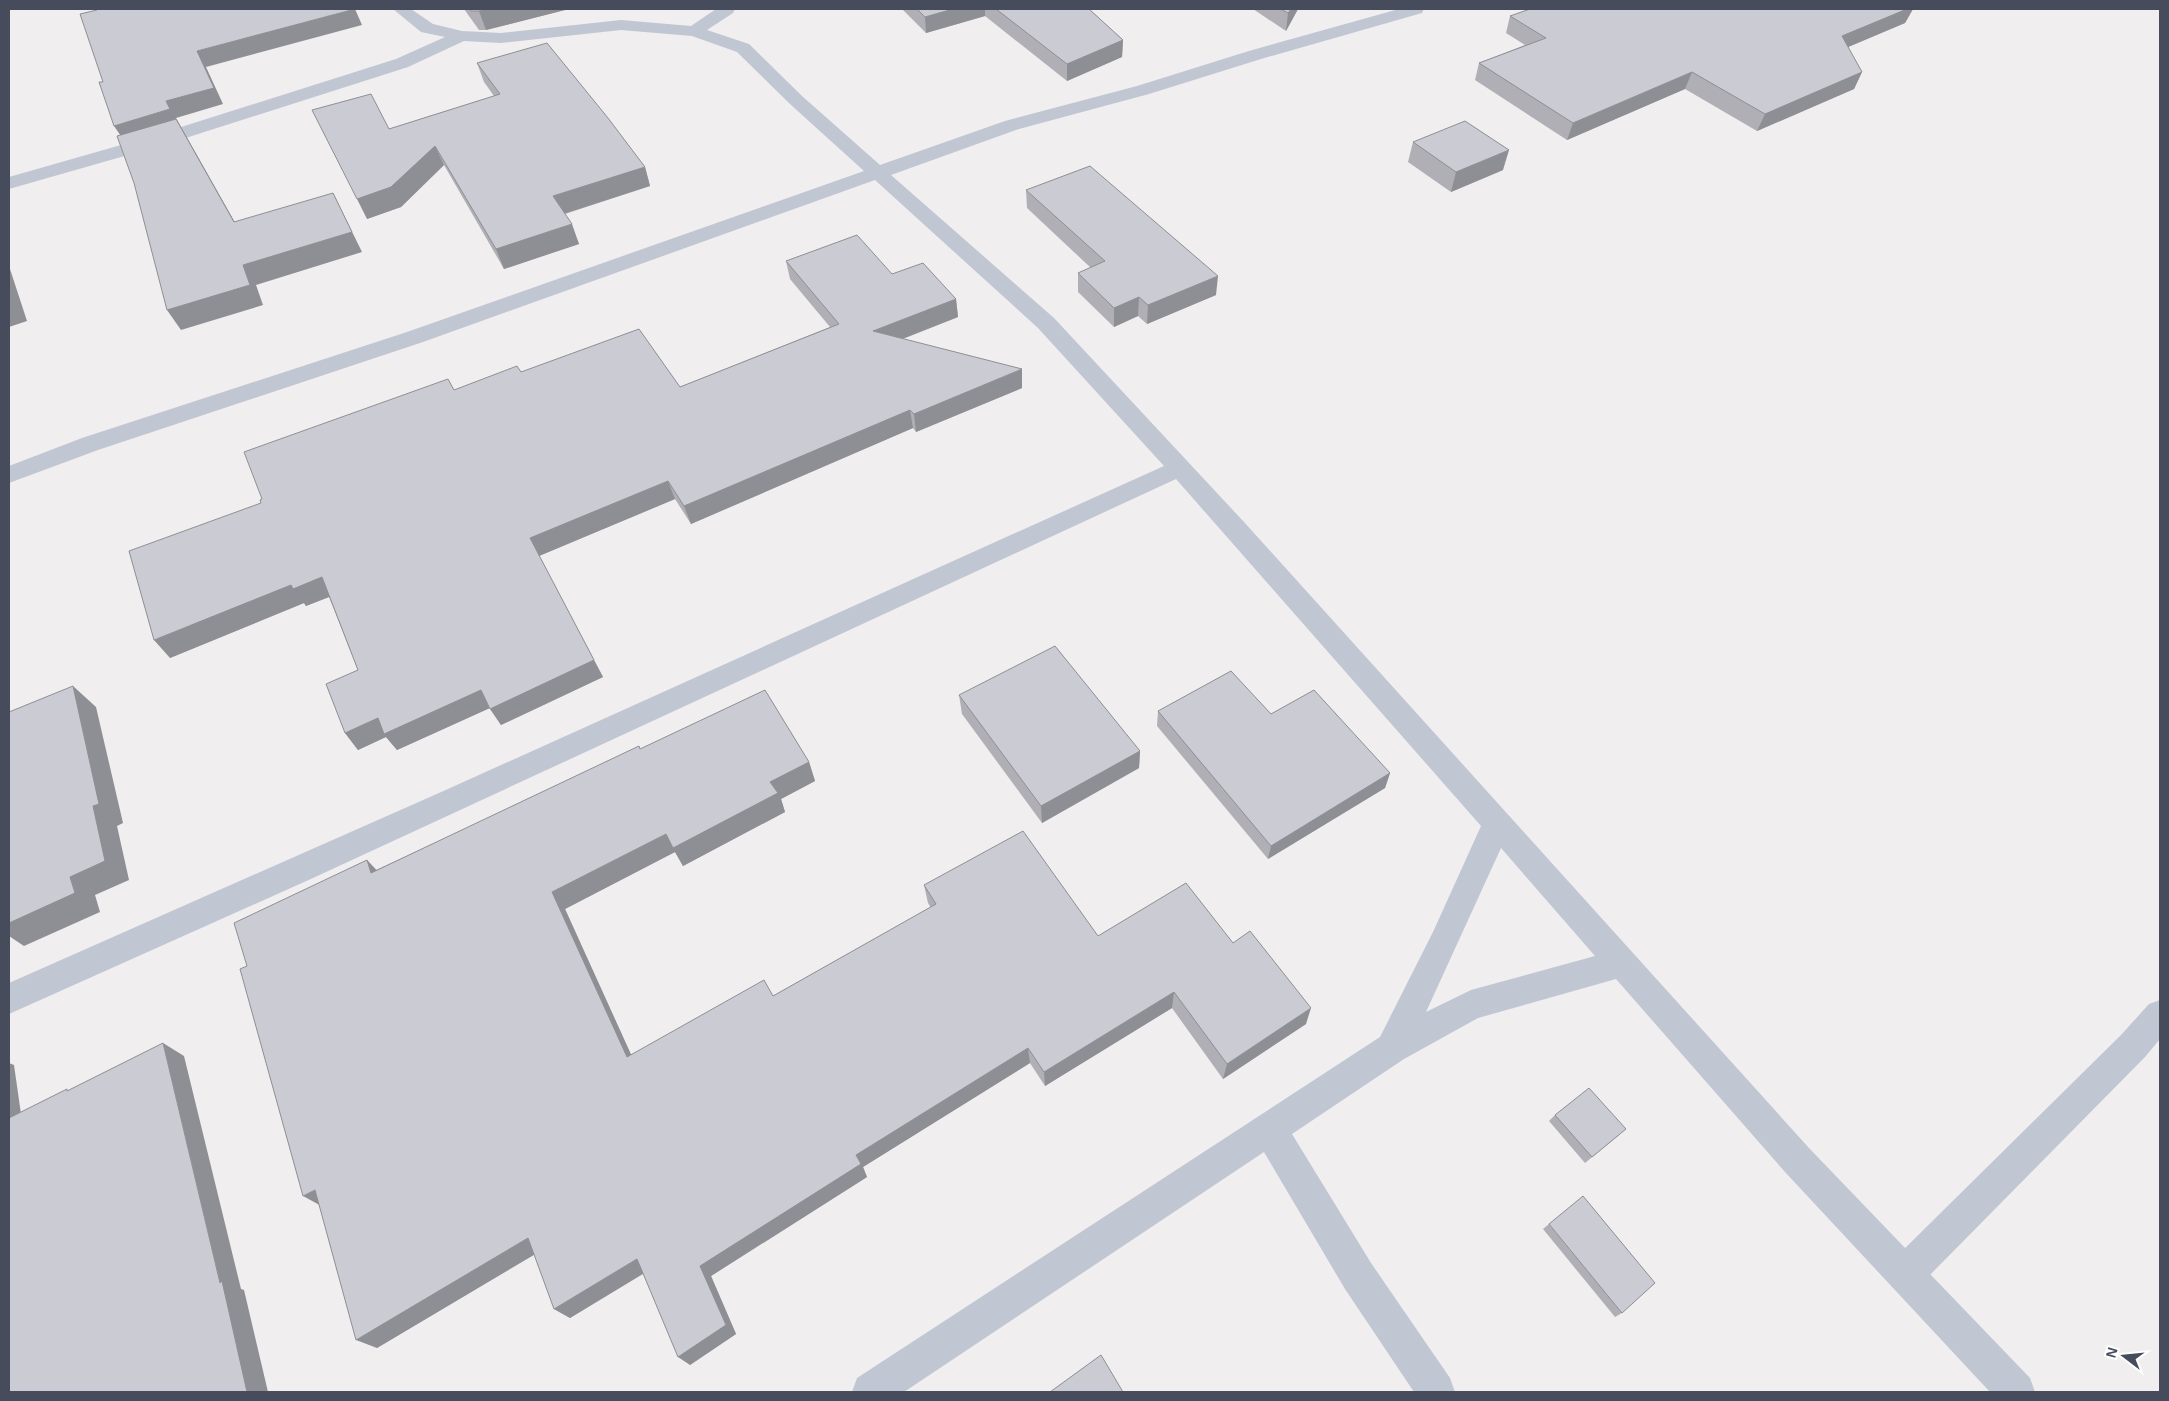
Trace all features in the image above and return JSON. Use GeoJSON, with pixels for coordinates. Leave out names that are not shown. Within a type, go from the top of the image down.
{"type":"FeatureCollection","features":[{"type":"Feature","properties":{"kind":"street"},"geometry":{"type":"LineString","coordinates":[[400,9],[426,28],[462,36],[501,38],[621,25],[694,32],[743,48],[796,100],[878,171],[1046,323],[1236,528],[1797,1160],[2016,1392]]}},
{"type":"Feature","properties":{"kind":"street"},"geometry":{"type":"LineString","coordinates":[[694,32],[727,9]]}},
{"type":"Feature","properties":{"kind":"street"},"geometry":{"type":"LineString","coordinates":[[9,475],[90,444],[415,337],[704,236],[878,171],[1012,125],[1143,90],[1255,55],[1416,9]]}},
{"type":"Feature","properties":{"kind":"street"},"geometry":{"type":"LineString","coordinates":[[9,183],[163,139],[339,84],[402,63],[462,36]]}},
{"type":"Feature","properties":{"kind":"street"},"geometry":{"type":"LineString","coordinates":[[9,999],[224,905],[894,597],[1180,468]]}},
{"type":"Feature","properties":{"kind":"street"},"geometry":{"type":"LineString","coordinates":[[1392,1048],[1444,942],[1497,824]]}},
{"type":"Feature","properties":{"kind":"street"},"geometry":{"type":"LineString","coordinates":[[871,1392],[1392,1048],[1471,1005],[1622,963]]}},
{"type":"Feature","properties":{"kind":"street"},"geometry":{"type":"LineString","coordinates":[[1905,1274],[2133,1046],[2160,1014]]}},
{"type":"Feature","properties":{"kind":"street"},"geometry":{"type":"LineString","coordinates":[[1269,1128],[1358,1276],[1436,1392]]}},
{"type":"Feature","properties":{"kind":"building"},"geometry":{"type":"Polygon","coordinates":[[[96,9],[355,9],[197,51],[214,88],[166,101],[170,109],[114,126],[99,82],[103,82],[80,14],[96,9]]]}},
{"type":"Feature","properties":{"kind":"building"},"geometry":{"type":"Polygon","coordinates":[[[470,9],[488,9],[471,11],[470,9]]]}},
{"type":"Feature","properties":{"kind":"building"},"geometry":{"type":"Polygon","coordinates":[[[917,9],[953,9],[925,17],[917,9]]]}},
{"type":"Feature","properties":{"kind":"building"},"geometry":{"type":"Polygon","coordinates":[[[996,9],[1089,9],[1123,40],[1067,64],[996,9]]]}},
{"type":"Feature","properties":{"kind":"building"},"geometry":{"type":"Polygon","coordinates":[[[1281,9],[1291,9],[1288,13],[1281,9]]]}},
{"type":"Feature","properties":{"kind":"building"},"geometry":{"type":"Polygon","coordinates":[[[1530,9],[1907,9],[1842,36],[1862,72],[1765,114],[1692,72],[1573,123],[1479,63],[1546,38],[1510,16],[1530,9]]]}},
{"type":"Feature","properties":{"kind":"building"},"geometry":{"type":"Polygon","coordinates":[[[547,43],[645,167],[553,196],[572,224],[496,249],[435,146],[391,187],[357,199],[312,110],[371,94],[389,129],[500,94],[477,63],[547,43]]]}},
{"type":"Feature","properties":{"kind":"building"},"geometry":{"type":"Polygon","coordinates":[[[176,119],[234,222],[333,193],[352,232],[243,265],[250,285],[167,310],[134,183],[117,136],[176,119]]]}},
{"type":"Feature","properties":{"kind":"building"},"geometry":{"type":"Polygon","coordinates":[[[1465,121],[1509,150],[1456,172],[1413,142],[1465,121]]]}},
{"type":"Feature","properties":{"kind":"building"},"geometry":{"type":"Polygon","coordinates":[[[1090,166],[1218,276],[1148,305],[1139,297],[1114,308],[1078,273],[1105,261],[1026,190],[1090,166]]]}},
{"type":"Feature","properties":{"kind":"building"},"geometry":{"type":"Polygon","coordinates":[[[857,235],[892,274],[923,263],[956,299],[873,331],[1022,369],[914,414],[910,410],[684,506],[668,481],[530,538],[594,660],[490,709],[481,690],[384,734],[378,718],[345,733],[326,684],[358,670],[322,577],[293,589],[291,585],[154,640],[129,551],[261,503],[260,500],[262,499],[244,452],[448,379],[454,390],[517,366],[521,372],[639,329],[680,387],[839,324],[786,261],[857,235]]]}},
{"type":"Feature","properties":{"kind":"building"},"geometry":{"type":"Polygon","coordinates":[[[1055,646],[1140,751],[1041,806],[959,695],[1055,646]]]}},
{"type":"Feature","properties":{"kind":"building"},"geometry":{"type":"Polygon","coordinates":[[[1231,671],[1271,714],[1314,690],[1390,773],[1271,846],[1158,711],[1231,671]]]}},
{"type":"Feature","properties":{"kind":"building"},"geometry":{"type":"Polygon","coordinates":[[[73,686],[99,804],[93,806],[105,861],[70,877],[75,893],[9,923],[9,712],[73,686]]]}},
{"type":"Feature","properties":{"kind":"building"},"geometry":{"type":"Polygon","coordinates":[[[765,690],[809,762],[770,782],[778,793],[673,848],[666,834],[552,892],[627,1057],[764,980],[773,996],[936,904],[924,885],[1023,831],[1098,936],[1186,883],[1233,943],[1250,931],[1311,1008],[1227,1064],[1174,992],[1044,1072],[1028,1048],[856,1155],[861,1164],[700,1266],[726,1325],[678,1357],[637,1259],[554,1309],[528,1238],[356,1340],[315,1190],[303,1196],[240,969],[247,966],[234,923],[367,860],[371,873],[639,746],[640,749],[765,690]]]}},
{"type":"Feature","properties":{"kind":"building"},"geometry":{"type":"Polygon","coordinates":[[[163,1043],[220,1283],[222,1281],[247,1392],[9,1392],[9,1118],[163,1043]]]}},
{"type":"Feature","properties":{"kind":"building"},"geometry":{"type":"Polygon","coordinates":[[[1589,1088],[1626,1129],[1592,1157],[1555,1115],[1589,1088]]]}},
{"type":"Feature","properties":{"kind":"building"},"geometry":{"type":"Polygon","coordinates":[[[1583,1196],[1655,1283],[1622,1313],[1549,1224],[1583,1196]]]}},
{"type":"Feature","properties":{"kind":"building"},"geometry":{"type":"Polygon","coordinates":[[[1101,1355],[1123,1392],[1050,1392],[1101,1355]]]}}]}
